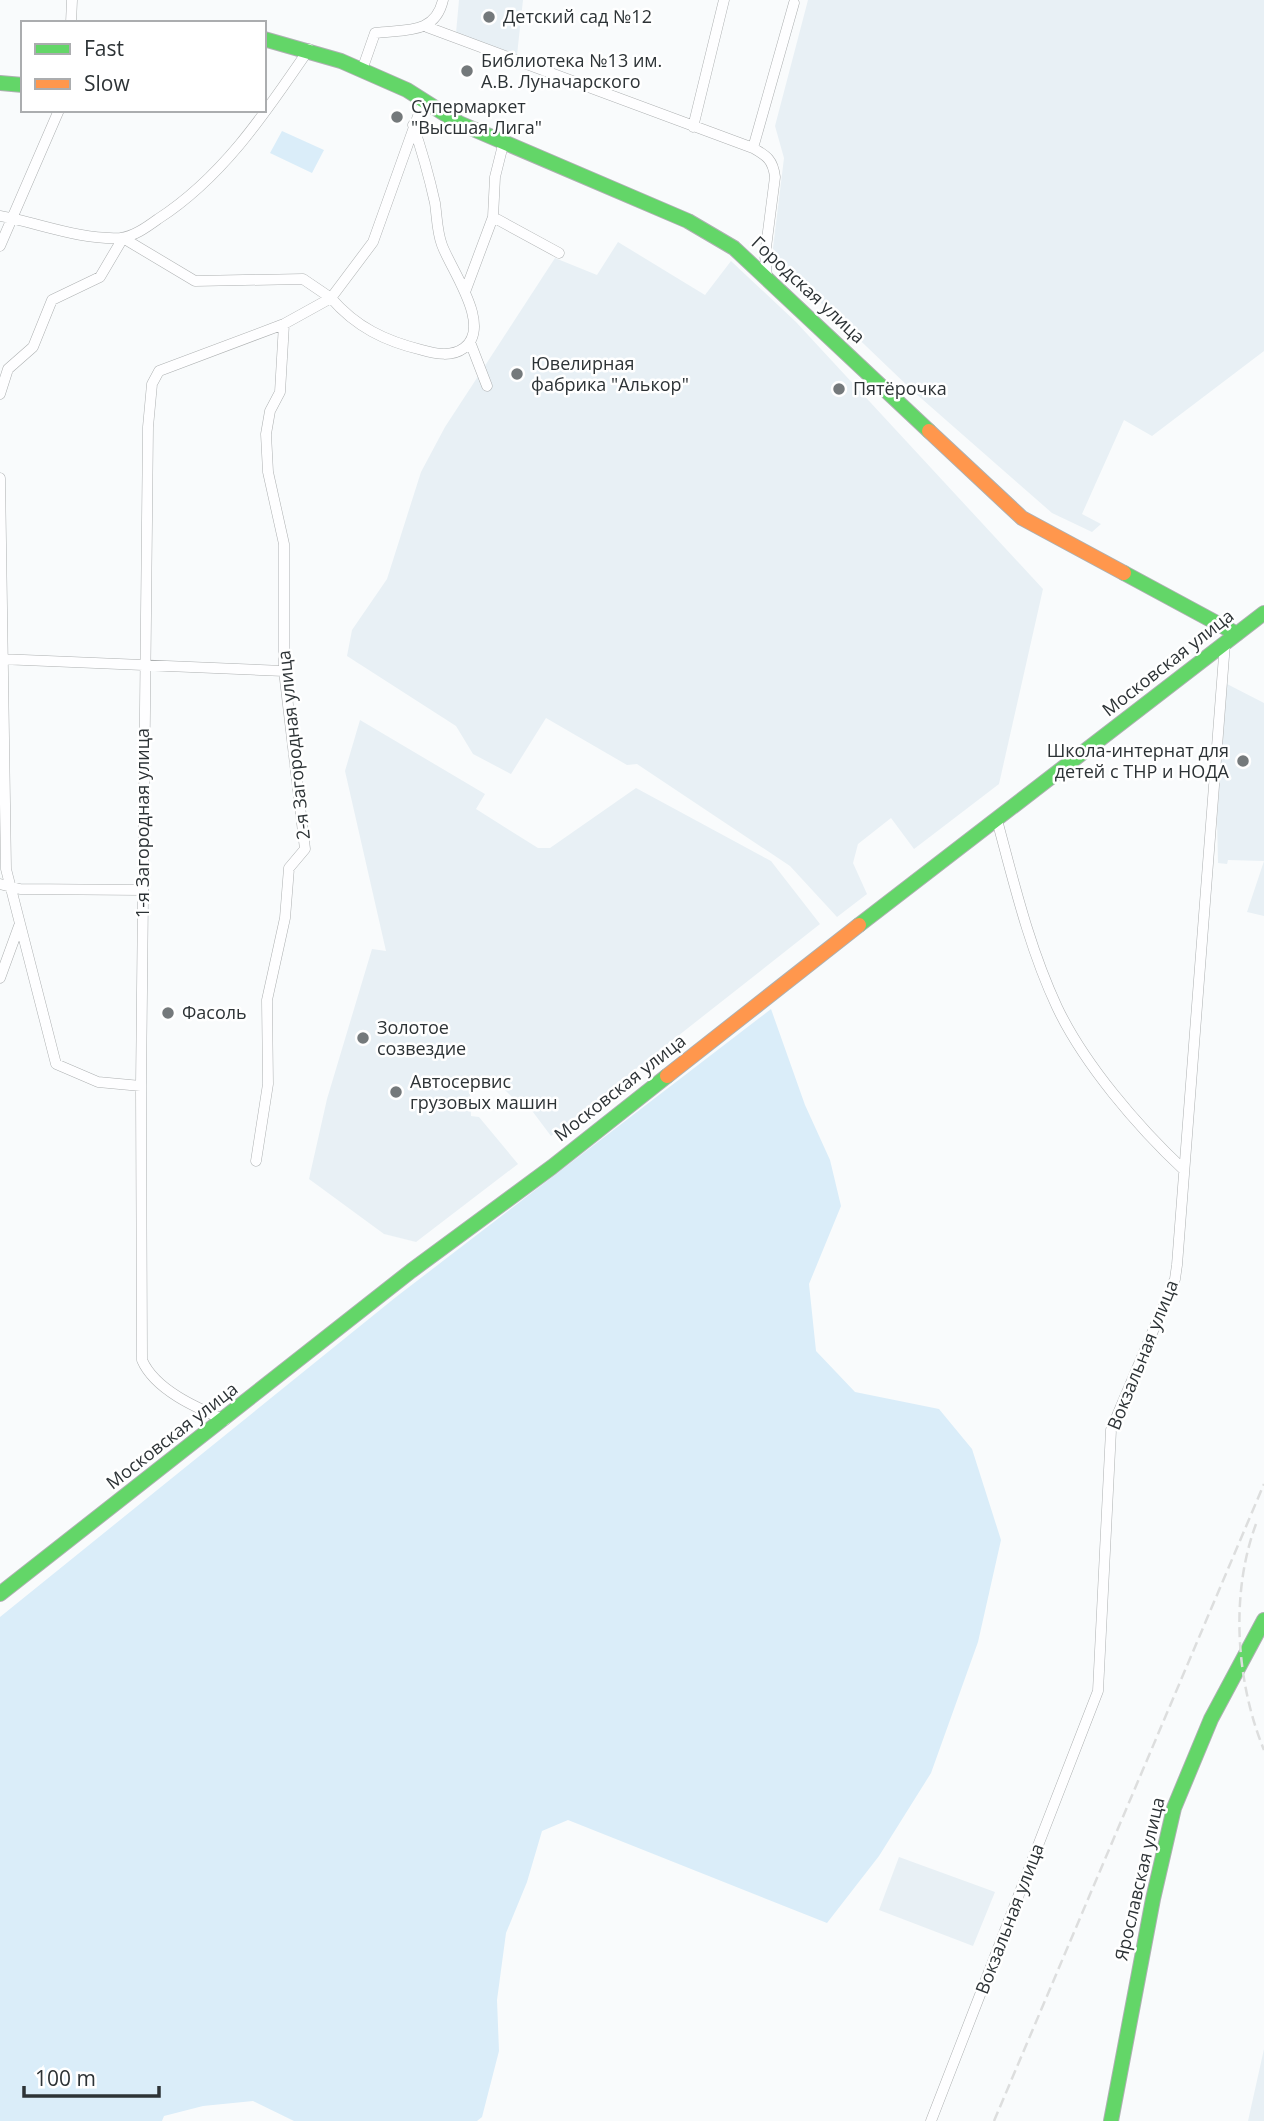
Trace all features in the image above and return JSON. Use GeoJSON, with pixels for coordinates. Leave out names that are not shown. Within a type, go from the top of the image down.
{"type":"FeatureCollection","features":[{"type":"Feature","properties":{"kind":"main road","name":"Городская улица"},"geometry":{"type":"LineString","coordinates":[[266,38],[309,49],[407,90],[459,123],[688,221],[734,248],[1022,518],[1061,544],[1195,608],[1231,638]]}},
{"type":"Feature","properties":{"kind":"main road"},"geometry":{"type":"LineString","coordinates":[[0,83],[21,85]]}},
{"type":"Feature","properties":{"kind":"main road","name":"Московская улица"},"geometry":{"type":"LineString","coordinates":[[0,1594],[225,1420],[411,1271],[552,1167],[1264,612]]}},
{"type":"Feature","properties":{"kind":"main road","name":"Ярославская улица"},"geometry":{"type":"LineString","coordinates":[[1111,2121],[1153,1899],[1174,1808],[1211,1719],[1264,1620]]}},
{"type":"Feature","properties":{"kind":"street"},"geometry":{"type":"LineString","coordinates":[[71,21],[72,0]]}},
{"type":"Feature","properties":{"kind":"street"},"geometry":{"type":"LineString","coordinates":[[427,27],[439,16],[443,0]]}},
{"type":"Feature","properties":{"kind":"street"},"geometry":{"type":"LineString","coordinates":[[693,127],[724,0]]}},
{"type":"Feature","properties":{"kind":"street"},"geometry":{"type":"LineString","coordinates":[[753,148],[794,3]]}},
{"type":"Feature","properties":{"kind":"street"},"geometry":{"type":"LineString","coordinates":[[362,71],[375,33],[427,27],[753,148],[769,157],[774,165],[765,255],[767,277]]}},
{"type":"Feature","properties":{"kind":"street"},"geometry":{"type":"LineString","coordinates":[[0,394],[0,386],[9,369],[33,346],[52,300],[100,277],[123,238],[166,215],[199,187],[261,120],[309,49]]}},
{"type":"Feature","properties":{"kind":"street"},"geometry":{"type":"LineString","coordinates":[[331,298],[373,242],[423,102]]}},
{"type":"Feature","properties":{"kind":"street"},"geometry":{"type":"LineString","coordinates":[[0,246],[5,217],[58,112]]}},
{"type":"Feature","properties":{"kind":"street"},"geometry":{"type":"LineString","coordinates":[[5,217],[91,237],[123,238],[195,281],[303,279],[331,298],[359,326],[392,341],[439,354],[458,351],[470,342],[475,325],[465,292],[442,246],[427,166],[413,125]]}},
{"type":"Feature","properties":{"kind":"street"},"geometry":{"type":"LineString","coordinates":[[465,292],[493,217],[495,177],[504,141]]}},
{"type":"Feature","properties":{"kind":"street"},"geometry":{"type":"LineString","coordinates":[[493,217],[559,253]]}},
{"type":"Feature","properties":{"kind":"street","name":"1-я Загородная улица"},"geometry":{"type":"LineString","coordinates":[[225,1420],[174,1393],[142,1360],[142,890],[148,427],[152,384],[159,371],[284,324],[331,298]]}},
{"type":"Feature","properties":{"kind":"street","name":"2-я Загородная улица"},"geometry":{"type":"LineString","coordinates":[[256,1161],[268,1084],[267,1000],[285,918],[289,868],[305,849],[285,671],[284,544],[268,472],[266,434],[270,411],[280,392],[284,324]]}},
{"type":"Feature","properties":{"kind":"street"},"geometry":{"type":"LineString","coordinates":[[470,342],[487,386]]}},
{"type":"Feature","properties":{"kind":"street"},"geometry":{"type":"LineString","coordinates":[[0,478],[4,886],[19,926],[56,1065],[98,1082],[141,1086]]}},
{"type":"Feature","properties":{"kind":"street","name":"Вокзальная улица"},"geometry":{"type":"LineString","coordinates":[[931,2121],[1098,1691],[1111,1430],[1175,1279],[1231,638]]}},
{"type":"Feature","properties":{"kind":"street"},"geometry":{"type":"LineString","coordinates":[[2,658],[145,667],[285,671]]}},
{"type":"Feature","properties":{"kind":"street"},"geometry":{"type":"LineString","coordinates":[[997,820],[1013,885],[1057,1007],[1086,1055],[1162,1150],[1184,1170]]}},
{"type":"Feature","properties":{"kind":"street"},"geometry":{"type":"LineString","coordinates":[[4,886],[142,890]]}},
{"type":"Feature","properties":{"kind":"street"},"geometry":{"type":"LineString","coordinates":[[0,978],[19,926]]}},
{"type":"Feature","properties":{"kind":"shaded area","name":"Детский сад №12"},"geometry":{"type":"Polygon","coordinates":[[[459,0],[523,0],[517,55],[456,33],[459,0]]]}},
{"type":"Feature","properties":{"kind":"shaded area"},"geometry":{"type":"Polygon","coordinates":[[[808,0],[1264,0],[1264,351],[1152,436],[1124,420],[1082,514],[1101,524],[1092,532],[1052,513],[914,392],[772,256],[784,158],[775,126],[808,0]]]}},
{"type":"Feature","properties":{"kind":"shaded area"},"geometry":{"type":"Polygon","coordinates":[[[282,131],[324,150],[312,173],[270,153],[282,131]]]}},
{"type":"Feature","properties":{"kind":"shaded area"},"geometry":{"type":"Polygon","coordinates":[[[618,242],[705,295],[731,261],[796,322],[1043,589],[999,784],[914,849],[891,818],[858,844],[853,863],[867,894],[837,917],[790,866],[637,764],[627,765],[546,718],[511,774],[473,754],[456,726],[347,656],[352,630],[387,579],[421,472],[445,427],[555,258],[597,275],[618,242]]]}},
{"type":"Feature","properties":{"kind":"shaded area","name":"Школа-интернат для детей с ТНР и НОДА"},"geometry":{"type":"Polygon","coordinates":[[[1227,684],[1264,703],[1264,861],[1228,860],[1227,864],[1218,863],[1217,819],[1227,684]]]}},
{"type":"Feature","properties":{"kind":"shaded area"},"geometry":{"type":"Polygon","coordinates":[[[360,720],[485,794],[476,809],[538,848],[550,848],[636,788],[771,861],[820,924],[551,1136],[530,1108],[524,1109],[492,1077],[470,1094],[471,1116],[479,1117],[518,1164],[416,1242],[384,1234],[309,1179],[327,1099],[372,949],[386,951],[345,771],[360,720]]]}},
{"type":"Feature","properties":{"kind":"shaded area"},"geometry":{"type":"Polygon","coordinates":[[[1264,861],[1264,916],[1247,912],[1264,861]]]}},
{"type":"Feature","properties":{"kind":"shaded area"},"geometry":{"type":"Polygon","coordinates":[[[771,1009],[805,1105],[830,1160],[841,1206],[809,1284],[816,1351],[855,1392],[939,1409],[972,1449],[1001,1540],[978,1642],[931,1773],[879,1856],[827,1923],[568,1820],[542,1831],[527,1882],[506,1933],[497,2000],[499,2051],[482,2117],[477,2121],[294,2121],[253,2101],[203,2106],[164,2116],[162,2121],[0,2121],[0,1617],[396,1297],[771,1009]]]}},
{"type":"Feature","properties":{"kind":"shaded area"},"geometry":{"type":"Polygon","coordinates":[[[899,1857],[995,1892],[973,1946],[879,1910],[899,1857]]]}},
{"type":"Feature","properties":{"kind":"shaded area"},"geometry":{"type":"Polygon","coordinates":[[[1264,2049],[1264,2121],[1248,2121],[1264,2049]]]}},
{"type":"Feature","properties":{"kind":"railway"},"geometry":{"type":"LineString","coordinates":[[994,2121],[1264,1484]]}},
{"type":"Feature","properties":{"kind":"railway"},"geometry":{"type":"LineString","coordinates":[[1256,1524],[1242,1579],[1240,1638],[1247,1696],[1264,1750]]}},
{"type":"Feature","properties":{"kind":"traffic: fast"},"geometry":{"type":"LineString","coordinates":[[266,40],[341,61],[407,90],[459,123],[688,221],[734,248],[929,431]]}},
{"type":"Feature","properties":{"kind":"traffic: fast"},"geometry":{"type":"LineString","coordinates":[[0,83],[21,85]]}},
{"type":"Feature","properties":{"kind":"traffic: fast"},"geometry":{"type":"LineString","coordinates":[[1124,573],[1237,634]]}},
{"type":"Feature","properties":{"kind":"traffic: fast"},"geometry":{"type":"LineString","coordinates":[[859,925],[1264,613]]}},
{"type":"Feature","properties":{"kind":"traffic: fast"},"geometry":{"type":"LineString","coordinates":[[0,1594],[411,1271],[552,1167],[667,1076]]}},
{"type":"Feature","properties":{"kind":"traffic: fast"},"geometry":{"type":"LineString","coordinates":[[1111,2121],[1153,1899],[1174,1808],[1211,1719],[1264,1620]]}},
{"type":"Feature","properties":{"kind":"traffic: slow"},"geometry":{"type":"LineString","coordinates":[[929,431],[1022,518],[1124,573]]}},
{"type":"Feature","properties":{"kind":"traffic: slow"},"geometry":{"type":"LineString","coordinates":[[667,1076],[859,925]]}},
{"type":"Feature","properties":{"kind":"place","name":"Детский сад №12"},"geometry":{"type":"Point","coordinates":[489,17]}},
{"type":"Feature","properties":{"kind":"place","name":"Библиотека №13 им. А.В. Луначарского"},"geometry":{"type":"Point","coordinates":[467,71]}},
{"type":"Feature","properties":{"kind":"place","name":"Супермаркет \"Высшая Лига\""},"geometry":{"type":"Point","coordinates":[397,117]}},
{"type":"Feature","properties":{"kind":"place","name":"Ювелирная фабрика \"Алькор\""},"geometry":{"type":"Point","coordinates":[517,374]}},
{"type":"Feature","properties":{"kind":"place","name":"Пятёрочка"},"geometry":{"type":"Point","coordinates":[839,389]}},
{"type":"Feature","properties":{"kind":"place","name":"Школа-интернат для детей с ТНР и НОДА"},"geometry":{"type":"Point","coordinates":[1243,761]}},
{"type":"Feature","properties":{"kind":"place","name":"Фасоль"},"geometry":{"type":"Point","coordinates":[168,1013]}},
{"type":"Feature","properties":{"kind":"place","name":"Золотое созвездие"},"geometry":{"type":"Point","coordinates":[363,1038]}},
{"type":"Feature","properties":{"kind":"place","name":"Автосервис грузовых машин"},"geometry":{"type":"Point","coordinates":[396,1092]}}]}
